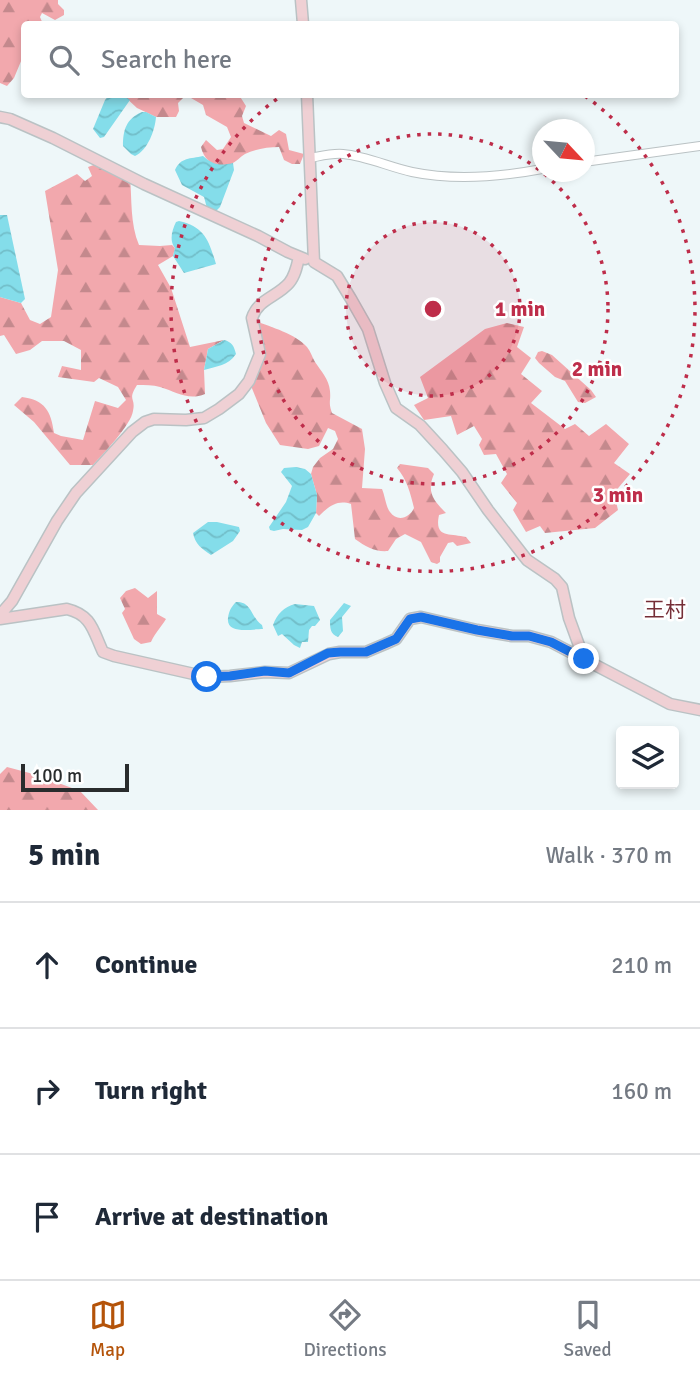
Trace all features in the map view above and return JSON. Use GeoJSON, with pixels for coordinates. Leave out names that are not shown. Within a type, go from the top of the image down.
{"type":"FeatureCollection","features":[{"type":"Feature","properties":{"kind":"street"},"geometry":{"type":"LineString","coordinates":[[301,0],[303,21]]}},
{"type":"Feature","properties":{"kind":"street"},"geometry":{"type":"LineString","coordinates":[[307,98],[314,262]]}},
{"type":"Feature","properties":{"kind":"street"},"geometry":{"type":"LineString","coordinates":[[0,117],[53,138],[168,195],[314,262],[337,276],[368,329],[396,408],[419,425],[462,472],[527,560],[562,587],[569,618],[584,659]]}},
{"type":"Feature","properties":{"kind":"street"},"geometry":{"type":"LineString","coordinates":[[595,160],[700,146]]}},
{"type":"Feature","properties":{"kind":"street"},"geometry":{"type":"LineString","coordinates":[[310,158],[342,154],[412,172],[444,177],[485,176],[532,170]]}},
{"type":"Feature","properties":{"kind":"street"},"geometry":{"type":"LineString","coordinates":[[0,617],[76,493],[132,432],[154,419],[204,418],[239,394],[249,381],[260,354],[251,318],[253,313],[290,283],[299,257]]}},
{"type":"Feature","properties":{"kind":"street"},"geometry":{"type":"LineString","coordinates":[[0,617],[66,609],[75,611],[85,616],[92,626],[103,652],[207,677],[265,671],[289,673],[328,653],[366,652],[396,639],[410,619],[421,617],[477,630],[551,642],[670,704],[700,710]]}},
{"type":"Feature","properties":{"kind":"green space"},"geometry":{"type":"Polygon","coordinates":[[[0,0],[58,0],[64,15],[55,20],[42,13],[42,21],[21,21],[21,61],[14,78],[7,86],[0,83],[0,0]]]}},
{"type":"Feature","properties":{"kind":"green space"},"geometry":{"type":"Polygon","coordinates":[[[126,98],[183,98],[178,103],[179,111],[176,117],[156,117],[137,108],[126,98]]]}},
{"type":"Feature","properties":{"kind":"green space"},"geometry":{"type":"Polygon","coordinates":[[[191,98],[241,98],[246,106],[242,116],[244,123],[271,136],[279,130],[286,134],[289,150],[304,154],[300,164],[284,160],[279,147],[253,151],[226,166],[212,163],[201,147],[206,140],[217,150],[223,149],[231,137],[227,127],[206,115],[203,105],[191,98]]]}},
{"type":"Feature","properties":{"kind":"green space"},"geometry":{"type":"Polygon","coordinates":[[[102,162],[130,177],[133,220],[139,245],[172,245],[175,248],[173,256],[158,265],[171,288],[190,347],[224,340],[208,349],[204,370],[205,394],[188,396],[157,386],[137,385],[132,397],[134,407],[131,417],[116,439],[93,465],[70,465],[34,422],[14,405],[22,397],[36,401],[49,413],[54,433],[83,440],[95,401],[118,408],[126,400],[118,387],[99,378],[94,382],[58,377],[62,366],[81,370],[81,350],[64,341],[42,341],[30,350],[16,354],[4,335],[0,336],[0,297],[21,303],[30,320],[40,324],[51,317],[58,270],[45,191],[77,174],[85,181],[92,176],[88,167],[102,162]]]}},
{"type":"Feature","properties":{"kind":"green space"},"geometry":{"type":"Polygon","coordinates":[[[252,320],[302,342],[328,383],[332,413],[362,429],[365,449],[362,488],[382,489],[390,512],[397,517],[404,517],[414,508],[410,491],[397,468],[400,464],[428,468],[434,474],[432,496],[446,513],[439,515],[439,528],[445,534],[466,537],[471,543],[457,546],[453,542],[448,543],[437,564],[431,562],[421,542],[405,534],[396,539],[388,551],[375,550],[359,542],[355,539],[351,504],[337,503],[319,516],[316,513],[317,495],[311,474],[313,467],[333,449],[338,439],[335,431],[328,428],[319,446],[308,449],[280,445],[266,423],[249,381],[256,367],[252,320]]]}},
{"type":"Feature","properties":{"kind":"green space"},"geometry":{"type":"Polygon","coordinates":[[[507,323],[524,327],[517,347],[531,358],[521,374],[542,391],[531,403],[565,429],[575,424],[589,436],[606,424],[629,444],[614,463],[630,474],[614,493],[618,510],[595,528],[545,533],[540,526],[526,532],[513,510],[517,503],[501,483],[507,474],[496,454],[484,455],[479,445],[482,439],[474,426],[457,435],[451,416],[424,420],[414,405],[428,398],[420,377],[485,329],[507,323]]]}},
{"type":"Feature","properties":{"kind":"green space"},"geometry":{"type":"Polygon","coordinates":[[[538,352],[552,355],[596,397],[585,403],[578,402],[565,381],[555,377],[535,358],[538,352]]]}},
{"type":"Feature","properties":{"kind":"green space"},"geometry":{"type":"Polygon","coordinates":[[[135,588],[148,598],[157,591],[157,614],[166,619],[151,642],[141,644],[134,639],[122,613],[125,609],[120,598],[126,591],[135,588]]]}},
{"type":"Feature","properties":{"kind":"green space"},"geometry":{"type":"Polygon","coordinates":[[[7,767],[80,791],[98,810],[0,810],[0,774],[7,767]]]}},
{"type":"Feature","properties":{"kind":"water"},"geometry":{"type":"Polygon","coordinates":[[[105,100],[130,100],[104,137],[100,138],[93,129],[105,100]]]}},
{"type":"Feature","properties":{"kind":"water"},"geometry":{"type":"Polygon","coordinates":[[[142,112],[156,117],[147,144],[135,156],[123,146],[124,135],[129,122],[142,112]]]}},
{"type":"Feature","properties":{"kind":"water"},"geometry":{"type":"Polygon","coordinates":[[[203,156],[217,164],[233,163],[234,170],[220,207],[208,212],[204,197],[182,185],[175,170],[183,161],[203,156]]]}},
{"type":"Feature","properties":{"kind":"water"},"geometry":{"type":"Polygon","coordinates":[[[0,215],[7,215],[25,299],[21,303],[0,297],[0,215]]]}},
{"type":"Feature","properties":{"kind":"water"},"geometry":{"type":"Polygon","coordinates":[[[179,221],[195,227],[205,236],[216,264],[184,273],[173,256],[175,248],[172,232],[179,221]]]}},
{"type":"Feature","properties":{"kind":"water"},"geometry":{"type":"Polygon","coordinates":[[[224,340],[232,345],[236,354],[226,363],[204,370],[208,349],[224,340]]]}},
{"type":"Feature","properties":{"kind":"water"},"geometry":{"type":"Polygon","coordinates":[[[296,467],[311,474],[317,495],[316,513],[308,527],[302,530],[270,530],[269,527],[286,502],[292,486],[281,472],[284,468],[296,467]]]}},
{"type":"Feature","properties":{"kind":"water"},"geometry":{"type":"Polygon","coordinates":[[[208,522],[239,527],[240,531],[233,541],[211,555],[199,546],[193,533],[208,522]]]}},
{"type":"Feature","properties":{"kind":"water"},"geometry":{"type":"Polygon","coordinates":[[[236,602],[248,607],[263,629],[241,630],[231,627],[228,616],[236,602]]]}},
{"type":"Feature","properties":{"kind":"water"},"geometry":{"type":"Polygon","coordinates":[[[344,603],[351,606],[342,617],[343,631],[338,637],[330,628],[330,620],[344,603]]]}},
{"type":"Feature","properties":{"kind":"water"},"geometry":{"type":"Polygon","coordinates":[[[295,604],[314,606],[320,620],[309,630],[308,642],[302,642],[300,648],[282,634],[278,636],[273,625],[281,611],[295,604]]]}},
{"type":"Feature","properties":{"kind":"district","name":"王村"},"geometry":{"type":"Point","coordinates":[665,610]}},
{"type":"Feature","properties":{"kind":"route"},"geometry":{"type":"LineString","coordinates":[[207,677],[265,671],[289,673],[328,653],[366,652],[396,639],[410,619],[421,617],[477,630],[529,636],[551,642],[584,659]]}}]}
